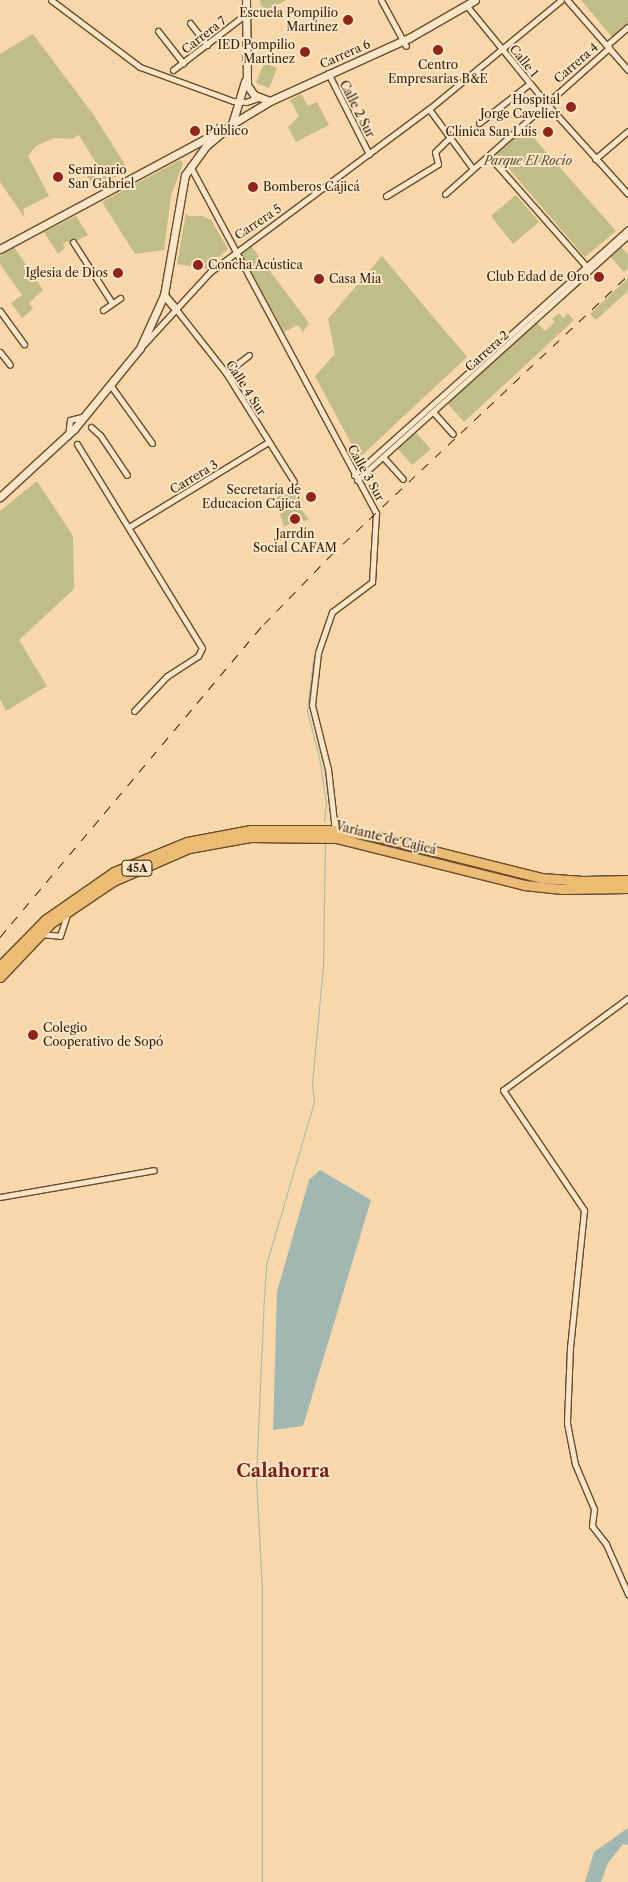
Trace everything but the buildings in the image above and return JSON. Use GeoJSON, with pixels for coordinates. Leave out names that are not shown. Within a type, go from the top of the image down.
{"type":"FeatureCollection","features":[{"type":"Feature","properties":{"kind":"highway","name":"Variante de Cajicá"},"geometry":{"type":"LineString","coordinates":[[0,966],[20,943],[61,907],[132,862],[187,842],[219,835],[277,828],[308,832]]}},
{"type":"Feature","properties":{"kind":"highway","name":"Variante de Cajicá"},"geometry":{"type":"LineString","coordinates":[[332,832],[524,885],[594,890],[628,888]]}},
{"type":"Feature","properties":{"kind":"highway","name":"Variante de Cajicá"},"geometry":{"type":"LineString","coordinates":[[0,977],[39,934],[69,909],[140,866],[189,848],[250,837],[332,832],[378,837],[541,878],[583,881],[628,880]]}},
{"type":"Feature","properties":{"kind":"main road"},"geometry":{"type":"LineString","coordinates":[[246,0],[246,78],[248,89],[258,98],[270,100]]}},
{"type":"Feature","properties":{"kind":"main road","name":"Carrera 6"},"geometry":{"type":"LineString","coordinates":[[140,348],[164,295],[180,192],[191,164],[224,130],[270,100],[328,73],[404,44],[475,0]]}},
{"type":"Feature","properties":{"kind":"main road"},"geometry":{"type":"LineString","coordinates":[[232,124],[240,103],[246,78]]}},
{"type":"Feature","properties":{"kind":"main road","name":"Carrera 6"},"geometry":{"type":"LineString","coordinates":[[0,249],[181,151],[224,130]]}},
{"type":"Feature","properties":{"kind":"main road"},"geometry":{"type":"LineString","coordinates":[[181,151],[190,152],[191,164]]}},
{"type":"Feature","properties":{"kind":"main road"},"geometry":{"type":"LineString","coordinates":[[164,295],[175,308]]}},
{"type":"Feature","properties":{"kind":"main road","name":"Carrera 5"},"geometry":{"type":"LineString","coordinates":[[0,498],[68,436],[111,386],[140,348]]}},
{"type":"Feature","properties":{"kind":"street"},"geometry":{"type":"LineString","coordinates":[[51,0],[140,67],[240,103],[258,98]]}},
{"type":"Feature","properties":{"kind":"street"},"geometry":{"type":"LineString","coordinates":[[380,0],[404,44]]}},
{"type":"Feature","properties":{"kind":"street","name":"Carrera 5"},"geometry":{"type":"LineString","coordinates":[[140,348],[210,272],[429,108],[561,0]]}},
{"type":"Feature","properties":{"kind":"street"},"geometry":{"type":"LineString","coordinates":[[568,0],[628,70]]}},
{"type":"Feature","properties":{"kind":"street","name":"Calle 1"},"geometry":{"type":"LineString","coordinates":[[467,6],[529,84],[628,194]]}},
{"type":"Feature","properties":{"kind":"street","name":"Carrera 7"},"geometry":{"type":"LineString","coordinates":[[173,70],[246,14]]}},
{"type":"Feature","properties":{"kind":"street"},"geometry":{"type":"LineString","coordinates":[[190,23],[206,45]]}},
{"type":"Feature","properties":{"kind":"street","name":"Carrera 4"},"geometry":{"type":"LineString","coordinates":[[445,194],[489,156],[628,27]]}},
{"type":"Feature","properties":{"kind":"street"},"geometry":{"type":"LineString","coordinates":[[158,32],[183,63]]}},
{"type":"Feature","properties":{"kind":"street","name":"Calle 2 Sur"},"geometry":{"type":"LineString","coordinates":[[328,73],[369,154]]}},
{"type":"Feature","properties":{"kind":"street"},"geometry":{"type":"LineString","coordinates":[[479,124],[529,84]]}},
{"type":"Feature","properties":{"kind":"street"},"geometry":{"type":"LineString","coordinates":[[429,108],[473,169]]}},
{"type":"Feature","properties":{"kind":"street"},"geometry":{"type":"LineString","coordinates":[[595,159],[628,131]]}},
{"type":"Feature","properties":{"kind":"street"},"geometry":{"type":"LineString","coordinates":[[386,196],[438,164],[435,152],[450,137]]}},
{"type":"Feature","properties":{"kind":"street"},"geometry":{"type":"LineString","coordinates":[[489,156],[586,266]]}},
{"type":"Feature","properties":{"kind":"street","name":"Calle 3 Sur"},"geometry":{"type":"LineString","coordinates":[[191,164],[376,513],[374,578],[369,585],[332,612],[318,652],[312,705],[328,769],[332,832]]}},
{"type":"Feature","properties":{"kind":"street"},"geometry":{"type":"LineString","coordinates":[[356,477],[628,229]]}},
{"type":"Feature","properties":{"kind":"street","name":"Carrera 2"},"geometry":{"type":"LineString","coordinates":[[356,477],[384,458],[628,235]]}},
{"type":"Feature","properties":{"kind":"street"},"geometry":{"type":"LineString","coordinates":[[73,242],[112,303]]}},
{"type":"Feature","properties":{"kind":"street"},"geometry":{"type":"LineString","coordinates":[[103,310],[120,298]]}},
{"type":"Feature","properties":{"kind":"street","name":"Calle 4 Sur"},"geometry":{"type":"LineString","coordinates":[[175,308],[226,373],[294,482]]}},
{"type":"Feature","properties":{"kind":"street"},"geometry":{"type":"LineString","coordinates":[[0,311],[24,344]]}},
{"type":"Feature","properties":{"kind":"street"},"geometry":{"type":"LineString","coordinates":[[0,352],[10,366]]}},
{"type":"Feature","properties":{"kind":"street"},"geometry":{"type":"LineString","coordinates":[[226,373],[249,355]]}},
{"type":"Feature","properties":{"kind":"street"},"geometry":{"type":"LineString","coordinates":[[111,386],[152,443]]}},
{"type":"Feature","properties":{"kind":"street"},"geometry":{"type":"LineString","coordinates":[[434,413],[454,434]]}},
{"type":"Feature","properties":{"kind":"street"},"geometry":{"type":"LineString","coordinates":[[91,427],[127,475]]}},
{"type":"Feature","properties":{"kind":"street","name":"Carrera 3"},"geometry":{"type":"LineString","coordinates":[[129,527],[268,442]]}},
{"type":"Feature","properties":{"kind":"street"},"geometry":{"type":"LineString","coordinates":[[77,444],[202,648],[198,656],[167,676],[134,711]]}},
{"type":"Feature","properties":{"kind":"street"},"geometry":{"type":"LineString","coordinates":[[384,458],[403,479]]}},
{"type":"Feature","properties":{"kind":"street"},"geometry":{"type":"LineString","coordinates":[[39,934],[61,937],[69,909]]}},
{"type":"Feature","properties":{"kind":"street"},"geometry":{"type":"LineString","coordinates":[[628,998],[503,1090],[584,1210],[570,1347],[567,1423],[575,1464],[594,1509],[592,1526],[606,1544],[628,1594]]}},
{"type":"Feature","properties":{"kind":"street"},"geometry":{"type":"LineString","coordinates":[[0,1197],[154,1170]]}},
{"type":"Feature","properties":{"kind":"green space"},"geometry":{"type":"Polygon","coordinates":[[[260,0],[286,0],[269,10],[261,6],[260,0]]]}},
{"type":"Feature","properties":{"kind":"green space"},"geometry":{"type":"Polygon","coordinates":[[[581,0],[628,0],[628,23],[612,37],[581,0]]]}},
{"type":"Feature","properties":{"kind":"green space"},"geometry":{"type":"Polygon","coordinates":[[[33,34],[93,114],[129,171],[94,186],[87,176],[99,168],[79,135],[72,139],[54,138],[36,146],[28,156],[49,196],[23,209],[25,218],[0,182],[0,54],[33,34]]]}},
{"type":"Feature","properties":{"kind":"green space"},"geometry":{"type":"Polygon","coordinates":[[[264,63],[277,68],[269,88],[256,83],[264,63]]]}},
{"type":"Feature","properties":{"kind":"green space"},"geometry":{"type":"Polygon","coordinates":[[[301,94],[308,106],[317,102],[329,125],[296,142],[288,127],[299,116],[290,100],[301,94]]]}},
{"type":"Feature","properties":{"kind":"green space","name":"Parque El Rocío"},"geometry":{"type":"Polygon","coordinates":[[[524,127],[616,231],[585,257],[496,154],[524,127]]]}},
{"type":"Feature","properties":{"kind":"green space"},"geometry":{"type":"Polygon","coordinates":[[[180,160],[183,163],[171,196],[164,250],[135,254],[102,202],[180,160]]]}},
{"type":"Feature","properties":{"kind":"green space"},"geometry":{"type":"Polygon","coordinates":[[[516,195],[539,222],[513,244],[491,216],[516,195]]]}},
{"type":"Feature","properties":{"kind":"green space"},"geometry":{"type":"Polygon","coordinates":[[[186,213],[188,216],[202,216],[211,220],[228,249],[206,269],[177,264],[186,213]]]}},
{"type":"Feature","properties":{"kind":"green space"},"geometry":{"type":"Polygon","coordinates":[[[76,216],[88,235],[70,244],[68,241],[63,244],[65,248],[58,254],[44,232],[76,216]]]}},
{"type":"Feature","properties":{"kind":"green space"},"geometry":{"type":"Polygon","coordinates":[[[251,246],[309,323],[303,332],[298,325],[284,332],[241,253],[251,246]]]}},
{"type":"Feature","properties":{"kind":"green space"},"geometry":{"type":"Polygon","coordinates":[[[14,247],[43,290],[29,303],[33,309],[22,318],[11,303],[22,295],[0,264],[0,256],[14,247]]]}},
{"type":"Feature","properties":{"kind":"green space"},"geometry":{"type":"Polygon","coordinates":[[[621,247],[628,254],[628,268],[624,272],[610,256],[621,247]]]}},
{"type":"Feature","properties":{"kind":"green space"},"geometry":{"type":"Polygon","coordinates":[[[382,256],[467,357],[359,458],[315,376],[335,354],[328,319],[382,256]]]}},
{"type":"Feature","properties":{"kind":"green space"},"geometry":{"type":"Polygon","coordinates":[[[628,278],[628,291],[596,320],[590,314],[628,278]]]}},
{"type":"Feature","properties":{"kind":"green space"},"geometry":{"type":"Polygon","coordinates":[[[559,313],[563,318],[568,313],[574,320],[464,422],[447,403],[537,323],[545,331],[555,322],[552,319],[559,313]]]}},
{"type":"Feature","properties":{"kind":"green space"},"geometry":{"type":"Polygon","coordinates":[[[416,433],[431,449],[412,465],[398,449],[416,433]]]}},
{"type":"Feature","properties":{"kind":"green space"},"geometry":{"type":"Polygon","coordinates":[[[37,481],[73,536],[74,589],[19,640],[47,686],[6,711],[0,699],[0,511],[37,481]]]}},
{"type":"Feature","properties":{"kind":"green space"},"geometry":{"type":"Polygon","coordinates":[[[297,484],[302,500],[299,507],[309,519],[304,521],[297,512],[292,517],[295,521],[284,527],[275,499],[297,484]]]}},
{"type":"Feature","properties":{"kind":"water"},"geometry":{"type":"Polygon","coordinates":[[[320,1170],[371,1200],[303,1426],[273,1430],[277,1292],[309,1180],[320,1170]]]}},
{"type":"Feature","properties":{"kind":"water"},"geometry":{"type":"Polygon","coordinates":[[[628,1828],[628,1845],[623,1844],[608,1863],[601,1882],[585,1882],[594,1852],[628,1828]]]}},
{"type":"Feature","properties":{"kind":"waterway"},"geometry":{"type":"LineString","coordinates":[[313,660],[307,711],[319,757],[326,804],[324,821]]}},
{"type":"Feature","properties":{"kind":"waterway"},"geometry":{"type":"LineString","coordinates":[[262,1882],[262,1589],[256,1478],[264,1297],[266,1265],[314,1102],[312,1084],[323,966],[325,843]]}},
{"type":"Feature","properties":{"kind":"railway"},"geometry":{"type":"LineString","coordinates":[[0,937],[264,624],[330,556],[628,275]]}},
{"type":"Feature","properties":{"kind":"place","name":"Escuela Pompilio Martínez"},"geometry":{"type":"Point","coordinates":[348,20]}},
{"type":"Feature","properties":{"kind":"place","name":"Centro Empresarias B&E"},"geometry":{"type":"Point","coordinates":[438,50]}},
{"type":"Feature","properties":{"kind":"place","name":"IED Pompilio Martinez"},"geometry":{"type":"Point","coordinates":[305,52]}},
{"type":"Feature","properties":{"kind":"place","name":"Hospital Jorge Cavelier"},"geometry":{"type":"Point","coordinates":[571,107]}},
{"type":"Feature","properties":{"kind":"place","name":"Público"},"geometry":{"type":"Point","coordinates":[195,131]}},
{"type":"Feature","properties":{"kind":"place","name":"Clínica San Luis"},"geometry":{"type":"Point","coordinates":[548,132]}},
{"type":"Feature","properties":{"kind":"place","name":"Seminario San Gabriel"},"geometry":{"type":"Point","coordinates":[58,177]}},
{"type":"Feature","properties":{"kind":"place","name":"Bomberos Cajicá"},"geometry":{"type":"Point","coordinates":[253,187]}},
{"type":"Feature","properties":{"kind":"place","name":"Concha Acústica"},"geometry":{"type":"Point","coordinates":[198,265]}},
{"type":"Feature","properties":{"kind":"place","name":"Iglesia de Dios"},"geometry":{"type":"Point","coordinates":[118,273]}},
{"type":"Feature","properties":{"kind":"place","name":"Club Edad de Oro"},"geometry":{"type":"Point","coordinates":[599,277]}},
{"type":"Feature","properties":{"kind":"place","name":"Casa Mía"},"geometry":{"type":"Point","coordinates":[319,279]}},
{"type":"Feature","properties":{"kind":"place","name":"Secretaría de Educacion Cajicá"},"geometry":{"type":"Point","coordinates":[311,497]}},
{"type":"Feature","properties":{"kind":"place","name":"Jarrdín Social CAFAM"},"geometry":{"type":"Point","coordinates":[295,519]}},
{"type":"Feature","properties":{"kind":"place","name":"Colegio Cooperativo de Sopó"},"geometry":{"type":"Point","coordinates":[33,1035]}},
{"type":"Feature","properties":{"kind":"district","name":"Calahorra"},"geometry":{"type":"Point","coordinates":[283,1471]}}]}
